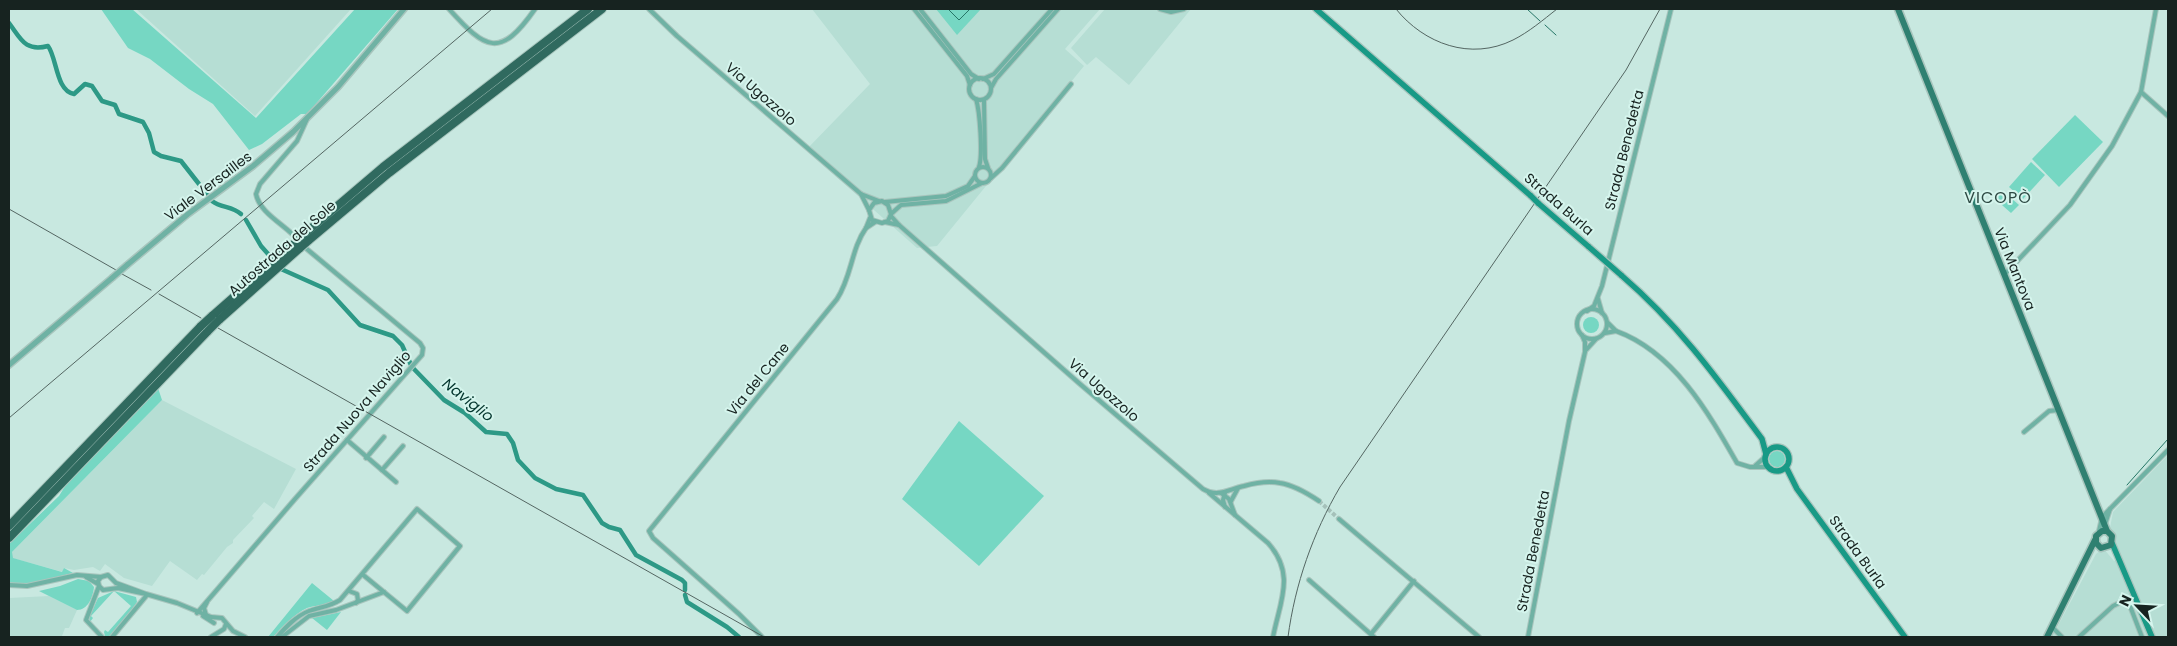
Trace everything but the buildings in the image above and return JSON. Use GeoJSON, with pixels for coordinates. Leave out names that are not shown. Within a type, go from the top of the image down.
{"type":"FeatureCollection","features":[{"type":"Feature","properties":{"kind":"highway","name":"Autostrada del Sole"},"geometry":{"type":"LineString","coordinates":[[305,239],[382,167],[588,9]]}},
{"type":"Feature","properties":{"kind":"highway","name":"Autostrada del Sole"},"geometry":{"type":"LineString","coordinates":[[9,526],[204,328],[298,245],[602,9]]}},
{"type":"Feature","properties":{"kind":"highway","name":"Autostrada del Sole"},"geometry":{"type":"LineString","coordinates":[[9,538],[204,328]]}},
{"type":"Feature","properties":{"kind":"main road","name":"Strada Burla"},"geometry":{"type":"LineString","coordinates":[[1316,9],[1659,309],[1693,347],[1762,440],[1774,447],[1782,448],[1787,453],[1789,460],[1786,467],[1792,480],[1905,637]]}},
{"type":"Feature","properties":{"kind":"main road","name":"Via Mantova"},"geometry":{"type":"LineString","coordinates":[[1898,9],[2058,410],[2106,528],[2112,536],[2107,546]]}},
{"type":"Feature","properties":{"kind":"main road","name":"Strada Burla"},"geometry":{"type":"LineString","coordinates":[[1762,440],[1767,467],[1792,480]]}},
{"type":"Feature","properties":{"kind":"main road"},"geometry":{"type":"LineString","coordinates":[[1765,456],[1774,447]]}},
{"type":"Feature","properties":{"kind":"main road"},"geometry":{"type":"LineString","coordinates":[[1777,472],[1786,467]]}},
{"type":"Feature","properties":{"kind":"main road","name":"Via Mantova"},"geometry":{"type":"LineString","coordinates":[[2099,510],[2099,532],[2095,540],[2107,546],[2118,556],[2152,637]]}},
{"type":"Feature","properties":{"kind":"main road"},"geometry":{"type":"LineString","coordinates":[[2099,532],[2106,528]]}},
{"type":"Feature","properties":{"kind":"main road"},"geometry":{"type":"LineString","coordinates":[[2047,637],[2095,540]]}},
{"type":"Feature","properties":{"kind":"main road"},"geometry":{"type":"LineString","coordinates":[[2086,561],[2107,546]]}},
{"type":"Feature","properties":{"kind":"street","name":"Viale Versailles"},"geometry":{"type":"LineString","coordinates":[[9,365],[202,204],[268,154],[307,119],[338,87],[404,9]]}},
{"type":"Feature","properties":{"kind":"street"},"geometry":{"type":"LineString","coordinates":[[449,9],[482,41],[498,43],[515,35],[535,9]]}},
{"type":"Feature","properties":{"kind":"street","name":"Via Ugozzolo"},"geometry":{"type":"LineString","coordinates":[[649,9],[677,36],[861,194],[884,202],[890,207],[891,215],[899,225],[1141,437],[1204,489],[1211,493],[1224,493]]}},
{"type":"Feature","properties":{"kind":"street"},"geometry":{"type":"LineString","coordinates":[[914,9],[967,76],[971,95],[976,99],[984,100],[990,95],[991,88],[996,79],[1058,9]]}},
{"type":"Feature","properties":{"kind":"street"},"geometry":{"type":"LineString","coordinates":[[920,9],[971,74],[989,83],[991,88]]}},
{"type":"Feature","properties":{"kind":"street"},"geometry":{"type":"LineString","coordinates":[[970,85],[994,74],[1052,9]]}},
{"type":"Feature","properties":{"kind":"street"},"geometry":{"type":"LineString","coordinates":[[1160,9],[1171,12],[1184,9]]}},
{"type":"Feature","properties":{"kind":"street","name":"Strada Benedetta"},"geometry":{"type":"LineString","coordinates":[[1528,637],[1569,421],[1585,352],[1585,342],[1578,323],[1581,314],[1594,306],[1598,295],[1671,9]]}},
{"type":"Feature","properties":{"kind":"street"},"geometry":{"type":"LineString","coordinates":[[2004,275],[2075,198],[2112,146],[2141,92],[2156,9]]}},
{"type":"Feature","properties":{"kind":"street"},"geometry":{"type":"LineString","coordinates":[[885,222],[897,208],[904,204],[950,200],[987,182],[1002,168],[1071,84]]}},
{"type":"Feature","properties":{"kind":"street"},"geometry":{"type":"LineString","coordinates":[[331,93],[338,87]]}},
{"type":"Feature","properties":{"kind":"street"},"geometry":{"type":"LineString","coordinates":[[2141,92],[2168,116]]}},
{"type":"Feature","properties":{"kind":"street"},"geometry":{"type":"LineString","coordinates":[[884,202],[947,196],[969,185],[979,167],[980,158],[979,110],[976,99]]}},
{"type":"Feature","properties":{"kind":"street"},"geometry":{"type":"LineString","coordinates":[[984,100],[985,159],[991,173],[991,178]]}},
{"type":"Feature","properties":{"kind":"street","name":"Strada Nuova Naviglio"},"geometry":{"type":"LineString","coordinates":[[198,612],[422,355],[420,343],[314,256],[292,232],[270,215],[256,198],[259,186],[297,141],[307,119]]}},
{"type":"Feature","properties":{"kind":"street"},"geometry":{"type":"LineString","coordinates":[[979,167],[1002,168]]}},
{"type":"Feature","properties":{"kind":"street"},"geometry":{"type":"LineString","coordinates":[[974,176],[976,180],[982,183]]}},
{"type":"Feature","properties":{"kind":"street","name":"Via Ugozzolo"},"geometry":{"type":"LineString","coordinates":[[861,194],[869,210],[870,218]]}},
{"type":"Feature","properties":{"kind":"street"},"geometry":{"type":"LineString","coordinates":[[869,210],[872,205],[879,201]]}},
{"type":"Feature","properties":{"kind":"street"},"geometry":{"type":"LineString","coordinates":[[870,218],[875,222]]}},
{"type":"Feature","properties":{"kind":"street","name":"Via del Cane"},"geometry":{"type":"LineString","coordinates":[[762,637],[755,628],[649,533],[837,299],[848,280],[858,238],[866,228],[870,218]]}},
{"type":"Feature","properties":{"kind":"street","name":"Via Ugozzolo"},"geometry":{"type":"LineString","coordinates":[[875,222],[899,225]]}},
{"type":"Feature","properties":{"kind":"street","name":"Via del Cane"},"geometry":{"type":"LineString","coordinates":[[866,228],[875,222]]}},
{"type":"Feature","properties":{"kind":"street","name":"Strada Benedetta"},"geometry":{"type":"LineString","coordinates":[[1598,295],[1598,305],[1607,322],[1616,331],[1639,343],[1661,359],[1677,374],[1710,414],[1737,463],[1755,466]]}},
{"type":"Feature","properties":{"kind":"street"},"geometry":{"type":"LineString","coordinates":[[1587,311],[1595,310],[1602,313]]}},
{"type":"Feature","properties":{"kind":"street"},"geometry":{"type":"LineString","coordinates":[[1607,322],[1605,333],[1616,331]]}},
{"type":"Feature","properties":{"kind":"street","name":"Strada Benedetta"},"geometry":{"type":"LineString","coordinates":[[1585,352],[1596,339],[1605,333]]}},
{"type":"Feature","properties":{"kind":"street"},"geometry":{"type":"LineString","coordinates":[[1582,336],[1596,339]]}},
{"type":"Feature","properties":{"kind":"street"},"geometry":{"type":"LineString","coordinates":[[2024,432],[2049,411],[2058,410]]}},
{"type":"Feature","properties":{"kind":"street"},"geometry":{"type":"LineString","coordinates":[[366,458],[384,438]]}},
{"type":"Feature","properties":{"kind":"street"},"geometry":{"type":"LineString","coordinates":[[347,440],[396,482]]}},
{"type":"Feature","properties":{"kind":"street"},"geometry":{"type":"LineString","coordinates":[[382,470],[403,446]]}},
{"type":"Feature","properties":{"kind":"street"},"geometry":{"type":"LineString","coordinates":[[2099,532],[2102,518],[2168,450]]}},
{"type":"Feature","properties":{"kind":"street"},"geometry":{"type":"LineString","coordinates":[[1755,466],[1765,456]]}},
{"type":"Feature","properties":{"kind":"street"},"geometry":{"type":"LineString","coordinates":[[1755,466],[1767,467]]}},
{"type":"Feature","properties":{"kind":"street"},"geometry":{"type":"LineString","coordinates":[[1224,493],[1240,487],[1279,483],[1302,490],[1319,501]]}},
{"type":"Feature","properties":{"kind":"street"},"geometry":{"type":"LineString","coordinates":[[1231,504],[1233,495],[1240,487]]}},
{"type":"Feature","properties":{"kind":"street"},"geometry":{"type":"LineString","coordinates":[[1204,489],[1268,544],[1282,564],[1285,575],[1284,587],[1273,637]]}},
{"type":"Feature","properties":{"kind":"street"},"geometry":{"type":"LineString","coordinates":[[1224,493],[1223,502],[1226,509]]}},
{"type":"Feature","properties":{"kind":"street"},"geometry":{"type":"LineString","coordinates":[[1224,493],[1237,517]]}},
{"type":"Feature","properties":{"kind":"street"},"geometry":{"type":"LineString","coordinates":[[277,637],[304,613],[330,607],[349,591],[362,574],[416,509],[460,546],[407,611],[362,574]]}},
{"type":"Feature","properties":{"kind":"street"},"geometry":{"type":"LineString","coordinates":[[2106,528],[2110,510]]}},
{"type":"Feature","properties":{"kind":"street"},"geometry":{"type":"LineString","coordinates":[[1339,518],[1479,637]]}},
{"type":"Feature","properties":{"kind":"street"},"geometry":{"type":"LineString","coordinates":[[79,575],[99,585],[103,590],[118,588],[147,594]]}},
{"type":"Feature","properties":{"kind":"street"},"geometry":{"type":"LineString","coordinates":[[9,585],[27,586],[79,575],[101,577],[108,575],[116,584],[223,619],[233,631],[245,637]]}},
{"type":"Feature","properties":{"kind":"street"},"geometry":{"type":"LineString","coordinates":[[101,577],[86,620],[102,637]]}},
{"type":"Feature","properties":{"kind":"street"},"geometry":{"type":"LineString","coordinates":[[110,589],[113,585],[113,580]]}},
{"type":"Feature","properties":{"kind":"street"},"geometry":{"type":"LineString","coordinates":[[1309,580],[1373,636],[1414,581]]}},
{"type":"Feature","properties":{"kind":"street"},"geometry":{"type":"LineString","coordinates":[[349,591],[357,594],[358,600],[356,603]]}},
{"type":"Feature","properties":{"kind":"street"},"geometry":{"type":"LineString","coordinates":[[282,637],[307,617],[336,610],[384,592]]}},
{"type":"Feature","properties":{"kind":"street"},"geometry":{"type":"LineString","coordinates":[[112,637],[147,594]]}},
{"type":"Feature","properties":{"kind":"street","name":"Strada Nuova Naviglio"},"geometry":{"type":"LineString","coordinates":[[206,615],[205,606],[212,594]]}},
{"type":"Feature","properties":{"kind":"street"},"geometry":{"type":"LineString","coordinates":[[2079,637],[2113,606],[2121,602],[2130,606],[2142,637]]}},
{"type":"Feature","properties":{"kind":"street"},"geometry":{"type":"LineString","coordinates":[[198,612],[222,630],[233,631]]}},
{"type":"Feature","properties":{"kind":"street"},"geometry":{"type":"LineString","coordinates":[[211,637],[217,618]]}},
{"type":"Feature","properties":{"kind":"street"},"geometry":{"type":"LineString","coordinates":[[211,637],[222,630],[226,624]]}},
{"type":"Feature","properties":{"kind":"street"},"geometry":{"type":"LineString","coordinates":[[2052,628],[2062,637]]}},
{"type":"Feature","properties":{"kind":"shaded area"},"geometry":{"type":"Polygon","coordinates":[[[136,9],[351,9],[255,116],[136,9]]]}},
{"type":"Feature","properties":{"kind":"shaded area"},"geometry":{"type":"Polygon","coordinates":[[[812,9],[1100,9],[1065,49],[1084,66],[937,246],[917,248],[806,150],[870,84],[812,9]]]}},
{"type":"Feature","properties":{"kind":"shaded area"},"geometry":{"type":"Polygon","coordinates":[[[1105,9],[1191,9],[1129,85],[1096,57],[1087,65],[1071,48],[1105,9]]]}},
{"type":"Feature","properties":{"kind":"shaded area"},"geometry":{"type":"Polygon","coordinates":[[[162,400],[296,469],[274,509],[264,502],[252,516],[254,518],[233,540],[233,543],[227,547],[204,575],[202,574],[197,580],[170,561],[152,586],[124,578],[105,564],[100,571],[93,567],[74,570],[64,568],[63,572],[12,558],[12,552],[162,400]]]}},
{"type":"Feature","properties":{"kind":"shaded area"},"geometry":{"type":"Polygon","coordinates":[[[2168,455],[2168,637],[2052,637],[2096,554],[2103,548],[2114,561],[2120,558],[2110,528],[2113,512],[2168,455]]]}},
{"type":"Feature","properties":{"kind":"shaded area"},"geometry":{"type":"Polygon","coordinates":[[[49,596],[77,610],[69,628],[65,628],[63,637],[9,637],[9,598],[49,596]]]}},
{"type":"Feature","properties":{"kind":"green space"},"geometry":{"type":"Polygon","coordinates":[[[101,9],[132,9],[256,118],[355,9],[398,9],[307,114],[301,114],[262,144],[249,150],[213,104],[189,89],[150,59],[128,48],[101,9]]]}},
{"type":"Feature","properties":{"kind":"green space"},"geometry":{"type":"Polygon","coordinates":[[[936,9],[981,9],[957,35],[936,9]]]}},
{"type":"Feature","properties":{"kind":"green space"},"geometry":{"type":"Polygon","coordinates":[[[2075,115],[2103,142],[2059,187],[2032,159],[2075,115]]]}},
{"type":"Feature","properties":{"kind":"green space"},"geometry":{"type":"Polygon","coordinates":[[[2031,162],[2045,175],[2023,199],[2009,187],[2031,162]]]}},
{"type":"Feature","properties":{"kind":"green space"},"geometry":{"type":"Polygon","coordinates":[[[2002,190],[2019,205],[2011,213],[1994,198],[2002,190]]]}},
{"type":"Feature","properties":{"kind":"green space"},"geometry":{"type":"Polygon","coordinates":[[[1588,317],[1594,317],[1599,322],[1597,331],[1588,333],[1583,328],[1583,322],[1588,317]]]}},
{"type":"Feature","properties":{"kind":"green space"},"geometry":{"type":"Polygon","coordinates":[[[158,388],[162,400],[12,552],[13,558],[62,572],[64,568],[73,573],[25,585],[9,583],[9,544],[59,496],[67,483],[158,388]]]}},
{"type":"Feature","properties":{"kind":"green space"},"geometry":{"type":"Polygon","coordinates":[[[959,421],[1044,496],[979,566],[902,499],[959,421]]]}},
{"type":"Feature","properties":{"kind":"green space"},"geometry":{"type":"Polygon","coordinates":[[[1777,451],[1785,459],[1777,467],[1769,459],[1777,451]]]}},
{"type":"Feature","properties":{"kind":"green space"},"geometry":{"type":"Polygon","coordinates":[[[78,579],[89,581],[94,587],[89,602],[81,609],[77,610],[39,591],[60,586],[78,579]]]}},
{"type":"Feature","properties":{"kind":"green space"},"geometry":{"type":"Polygon","coordinates":[[[312,583],[334,601],[307,608],[288,621],[273,637],[268,637],[312,583]]]}},
{"type":"Feature","properties":{"kind":"green space"},"geometry":{"type":"Polygon","coordinates":[[[114,591],[136,597],[137,602],[114,635],[109,637],[105,636],[105,630],[108,632],[131,606],[114,591]]]}},
{"type":"Feature","properties":{"kind":"green space"},"geometry":{"type":"Polygon","coordinates":[[[114,591],[91,616],[93,618],[90,622],[89,618],[98,598],[114,591]]]}},
{"type":"Feature","properties":{"kind":"green space"},"geometry":{"type":"Polygon","coordinates":[[[341,612],[327,630],[312,618],[341,612]]]}},
{"type":"Feature","properties":{"kind":"waterway"},"geometry":{"type":"LineString","coordinates":[[948,9],[959,20],[970,9]]}},
{"type":"Feature","properties":{"kind":"waterway"},"geometry":{"type":"LineString","coordinates":[[1527,9],[1540,21]]}},
{"type":"Feature","properties":{"kind":"waterway","name":"Naviglio"},"geometry":{"type":"LineString","coordinates":[[9,23],[24,43],[29,46],[48,46],[60,81],[68,92],[74,94],[85,84],[92,86],[102,101],[115,105],[119,114],[143,122],[149,133],[154,152],[161,156],[181,161],[199,184]]}},
{"type":"Feature","properties":{"kind":"waterway"},"geometry":{"type":"LineString","coordinates":[[1545,25],[1556,35]]}},
{"type":"Feature","properties":{"kind":"waterway","name":"Naviglio"},"geometry":{"type":"LineString","coordinates":[[201,186],[207,195]]}},
{"type":"Feature","properties":{"kind":"waterway","name":"Naviglio"},"geometry":{"type":"LineString","coordinates":[[212,201],[241,214]]}},
{"type":"Feature","properties":{"kind":"waterway","name":"Naviglio"},"geometry":{"type":"LineString","coordinates":[[246,220],[261,246],[269,255]]}},
{"type":"Feature","properties":{"kind":"waterway","name":"Naviglio"},"geometry":{"type":"LineString","coordinates":[[281,269],[328,290],[360,325],[393,336],[402,345],[411,365]]}},
{"type":"Feature","properties":{"kind":"waterway","name":"Naviglio"},"geometry":{"type":"LineString","coordinates":[[413,368],[444,400],[465,413],[486,432],[507,434],[513,443],[518,460],[535,478],[556,489],[583,495],[602,523],[620,530],[636,555],[682,580],[685,583],[685,590]]}},
{"type":"Feature","properties":{"kind":"waterway"},"geometry":{"type":"LineString","coordinates":[[2127,485],[2168,439]]}},
{"type":"Feature","properties":{"kind":"waterway","name":"Naviglio"},"geometry":{"type":"LineString","coordinates":[[685,595],[687,602],[727,627],[739,637]]}},
{"type":"Feature","properties":{"kind":"tunnel"},"geometry":{"type":"LineString","coordinates":[[1319,501],[1339,519]]}},
{"type":"Feature","properties":{"kind":"railway"},"geometry":{"type":"LineString","coordinates":[[9,418],[492,9]]}},
{"type":"Feature","properties":{"kind":"railway"},"geometry":{"type":"LineString","coordinates":[[1396,9],[1420,32],[1449,46],[1465,49],[1481,49],[1513,40],[1530,30],[1557,9]]}},
{"type":"Feature","properties":{"kind":"railway"},"geometry":{"type":"LineString","coordinates":[[1288,637],[1295,598],[1306,559],[1321,522],[1340,487],[1626,70],[1660,9]]}},
{"type":"Feature","properties":{"kind":"railway"},"geometry":{"type":"LineString","coordinates":[[9,209],[116,270]]}},
{"type":"Feature","properties":{"kind":"railway"},"geometry":{"type":"LineString","coordinates":[[122,274],[151,290]]}},
{"type":"Feature","properties":{"kind":"railway"},"geometry":{"type":"LineString","coordinates":[[159,294],[201,318]]}},
{"type":"Feature","properties":{"kind":"railway"},"geometry":{"type":"LineString","coordinates":[[218,328],[764,637]]}},
{"type":"Feature","properties":{"kind":"district","name":"VICOPÒ"},"geometry":{"type":"Point","coordinates":[1998,197]}}]}
